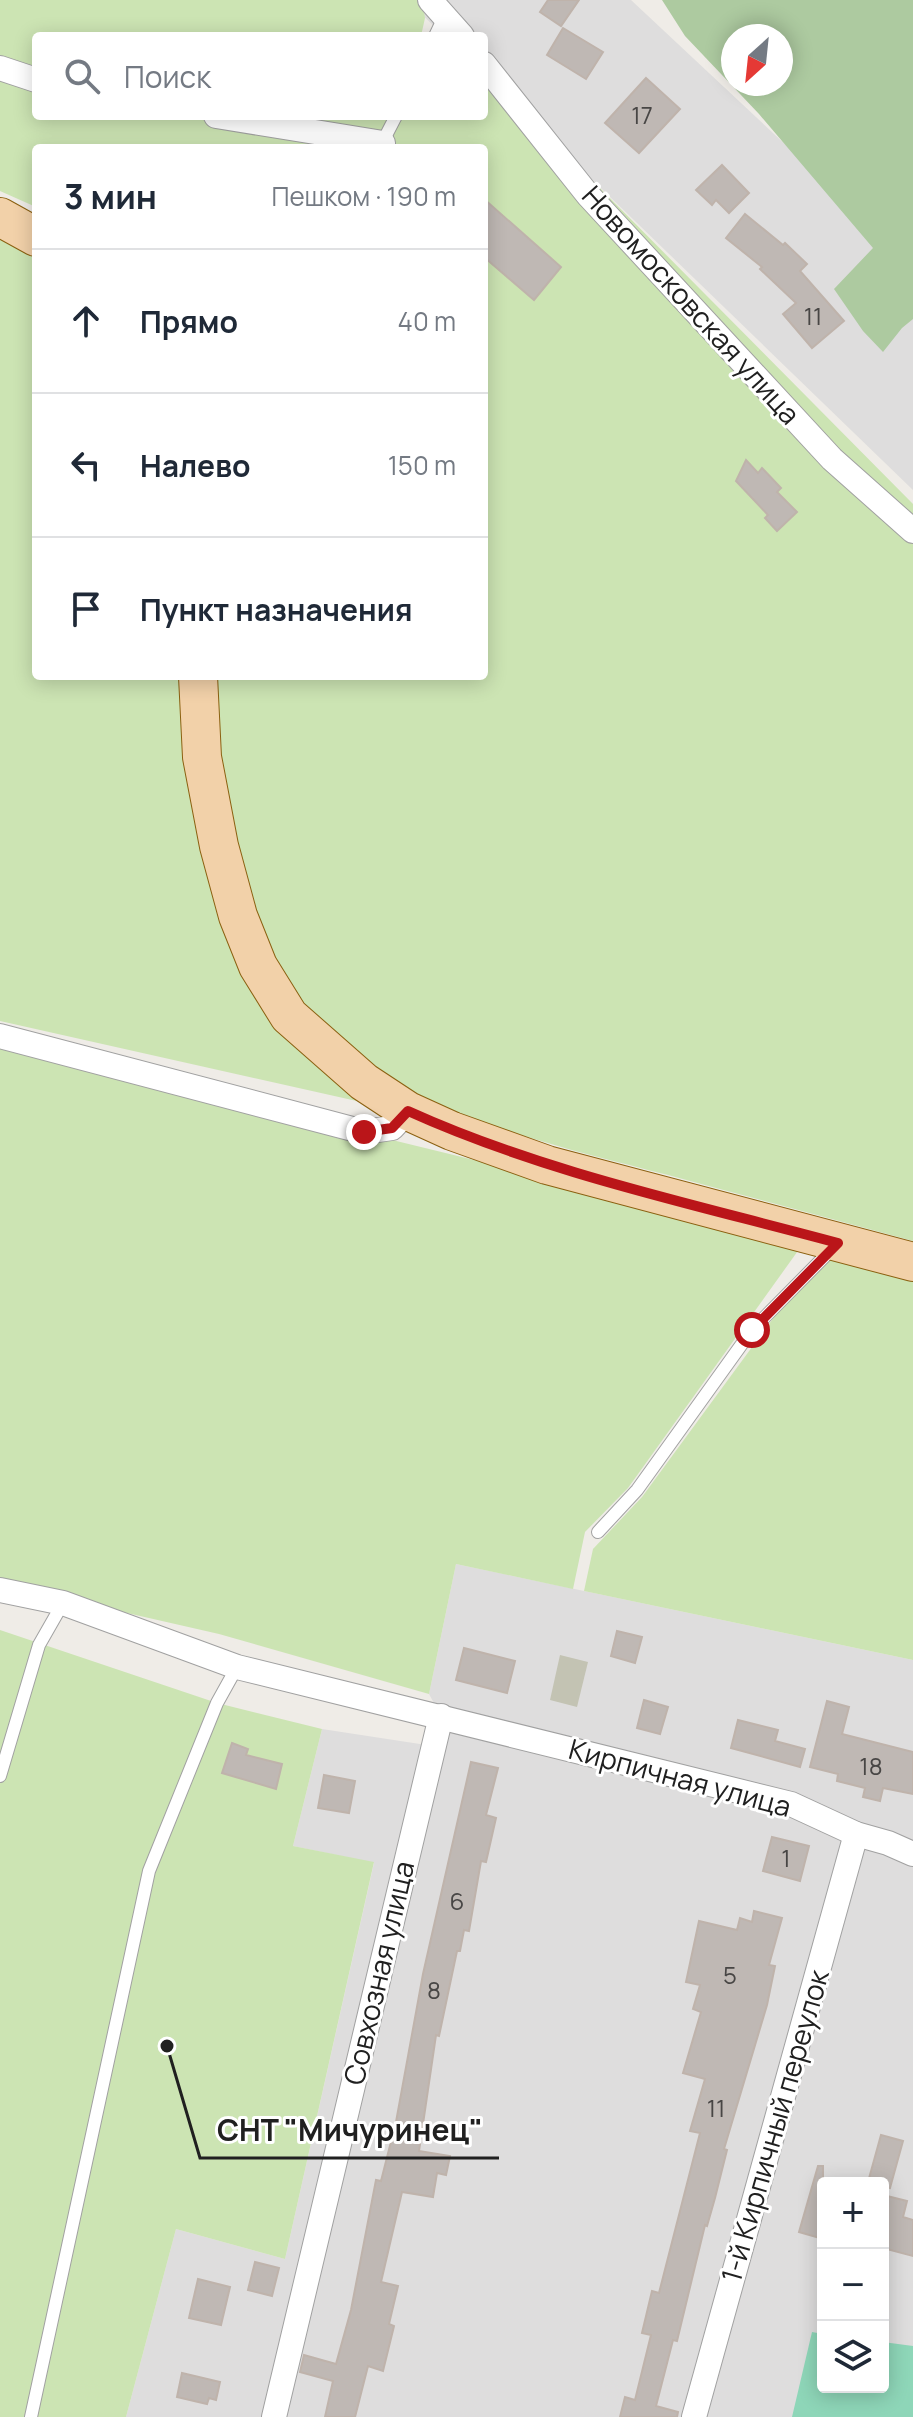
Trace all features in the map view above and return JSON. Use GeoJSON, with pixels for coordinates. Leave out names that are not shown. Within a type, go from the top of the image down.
{"type":"FeatureCollection","features":[{"type":"Feature","properties":{"kind":"main road"},"geometry":{"type":"LineString","coordinates":[[0,217],[32,235]]}},
{"type":"Feature","properties":{"kind":"main road"},"geometry":{"type":"LineString","coordinates":[[198,680],[202,757],[219,846],[238,916],[258,966],[289,1016],[364,1082],[408,1111],[452,1131],[547,1165],[913,1262]]}},
{"type":"Feature","properties":{"kind":"street"},"geometry":{"type":"LineString","coordinates":[[437,17],[457,32]]}},
{"type":"Feature","properties":{"kind":"street"},"geometry":{"type":"LineString","coordinates":[[0,68],[32,79]]}},
{"type":"Feature","properties":{"kind":"street","name":"Новомосковская улица"},"geometry":{"type":"LineString","coordinates":[[488,69],[588,195],[832,459],[913,531]]}},
{"type":"Feature","properties":{"kind":"street"},"geometry":{"type":"LineString","coordinates":[[239,120],[375,144]]}},
{"type":"Feature","properties":{"kind":"street"},"geometry":{"type":"LineString","coordinates":[[0,1036],[364,1132],[392,1128],[408,1111]]}},
{"type":"Feature","properties":{"kind":"street","name":"Кирпичная улица"},"geometry":{"type":"LineString","coordinates":[[0,1590],[63,1603],[237,1667],[791,1804],[856,1834],[913,1854]]}},
{"type":"Feature","properties":{"kind":"street","name":"Совхозная улица"},"geometry":{"type":"LineString","coordinates":[[274,2417],[441,1716]]}},
{"type":"Feature","properties":{"kind":"street","name":"1-й Кирпичный переулок"},"geometry":{"type":"LineString","coordinates":[[694,2417],[856,1834]]}},
{"type":"Feature","properties":{"kind":"lane"},"geometry":{"type":"LineString","coordinates":[[382,144],[394,120]]}},
{"type":"Feature","properties":{"kind":"lane"},"geometry":{"type":"LineString","coordinates":[[598,1532],[637,1490],[752,1330],[838,1243]]}},
{"type":"Feature","properties":{"kind":"lane"},"geometry":{"type":"LineString","coordinates":[[0,1776],[39,1645],[63,1603]]}},
{"type":"Feature","properties":{"kind":"lane"},"geometry":{"type":"LineString","coordinates":[[31,2417],[149,1871],[217,1703],[237,1667]]}},
{"type":"Feature","properties":{"kind":"shaded area"},"geometry":{"type":"Polygon","coordinates":[[[407,0],[631,0],[721,84],[721,96],[734,96],[913,264],[913,490],[488,79],[488,32],[440,32],[407,0]]]}},
{"type":"Feature","properties":{"kind":"shaded area"},"geometry":{"type":"Polygon","coordinates":[[[456,1564],[913,1660],[913,2417],[126,2417],[176,2229],[285,2259],[374,1863],[293,1846],[322,1729],[433,1746],[441,1716],[429,1694],[456,1564]]]}},
{"type":"Feature","properties":{"kind":"shaded area"},"geometry":{"type":"Polygon","coordinates":[[[560,1655],[588,1662],[577,1707],[550,1700],[560,1655]]]}},
{"type":"Feature","properties":{"kind":"green space"},"geometry":{"type":"Polygon","coordinates":[[[0,0],[422,0],[425,18],[422,32],[32,32],[32,120],[488,120],[488,75],[913,504],[913,1241],[524,1136],[429,1100],[385,1076],[344,1048],[309,1014],[290,989],[259,926],[237,855],[223,786],[217,745],[216,680],[488,680],[488,144],[32,144],[32,205],[0,191],[0,0]]]}},
{"type":"Feature","properties":{"kind":"green space"},"geometry":{"type":"Polygon","coordinates":[[[662,0],[913,0],[913,319],[883,352],[863,331],[834,289],[873,248],[742,96],[793,96],[793,24],[721,24],[721,74],[685,36],[662,0]]]}},
{"type":"Feature","properties":{"kind":"green space"},"geometry":{"type":"Polygon","coordinates":[[[0,230],[32,244],[32,680],[183,680],[214,901],[379,1106],[0,1021],[0,230]]]}},
{"type":"Feature","properties":{"kind":"green space"},"geometry":{"type":"Polygon","coordinates":[[[0,1044],[805,1241],[628,1488],[585,1532],[573,1589],[456,1564],[429,1694],[219,1634],[0,1584],[0,1044]]]}},
{"type":"Feature","properties":{"kind":"green space"},"geometry":{"type":"Polygon","coordinates":[[[821,1253],[913,1276],[913,1660],[584,1591],[593,1549],[642,1497],[821,1253]]]}},
{"type":"Feature","properties":{"kind":"green space"},"geometry":{"type":"Polygon","coordinates":[[[0,1630],[217,1703],[322,1729],[293,1846],[374,1862],[285,2259],[176,2229],[126,2417],[0,2417],[0,1630]]]}},
{"type":"Feature","properties":{"kind":"green space"},"geometry":{"type":"Polygon","coordinates":[[[812,2332],[817,2333],[817,2393],[889,2393],[889,2343],[913,2346],[913,2417],[792,2417],[812,2332]]]}},
{"type":"Feature","properties":{"kind":"building"},"geometry":{"type":"Polygon","coordinates":[[[548,0],[579,0],[561,26],[540,12],[548,0]]]}},
{"type":"Feature","properties":{"kind":"building"},"geometry":{"type":"Polygon","coordinates":[[[563,28],[603,52],[586,79],[547,55],[563,28]]]}},
{"type":"Feature","properties":{"kind":"building"},"geometry":{"type":"Polygon","coordinates":[[[646,78],[680,109],[639,153],[605,123],[646,78]]]}},
{"type":"Feature","properties":{"kind":"building"},"geometry":{"type":"Polygon","coordinates":[[[722,165],[749,193],[729,213],[716,200],[712,205],[696,190],[722,165]]]}},
{"type":"Feature","properties":{"kind":"building"},"geometry":{"type":"Polygon","coordinates":[[[488,203],[561,267],[534,300],[488,260],[488,203]]]}},
{"type":"Feature","properties":{"kind":"building"},"geometry":{"type":"Polygon","coordinates":[[[745,214],[783,245],[785,243],[807,264],[800,271],[844,321],[812,348],[783,314],[796,303],[760,269],[762,267],[726,238],[745,214]]]}},
{"type":"Feature","properties":{"kind":"building"},"geometry":{"type":"Polygon","coordinates":[[[746,460],[758,473],[762,468],[781,488],[777,492],[797,512],[777,531],[765,518],[768,515],[736,481],[746,460]]]}},
{"type":"Feature","properties":{"kind":"building"},"geometry":{"type":"Polygon","coordinates":[[[617,1631],[642,1637],[635,1663],[611,1656],[617,1631]]]}},
{"type":"Feature","properties":{"kind":"building"},"geometry":{"type":"Polygon","coordinates":[[[464,1648],[515,1661],[507,1693],[456,1680],[464,1648]]]}},
{"type":"Feature","properties":{"kind":"building"},"geometry":{"type":"Polygon","coordinates":[[[644,1700],[668,1707],[660,1734],[637,1728],[644,1700]]]}},
{"type":"Feature","properties":{"kind":"building"},"geometry":{"type":"Polygon","coordinates":[[[827,1701],[849,1707],[842,1734],[913,1752],[913,1794],[883,1788],[880,1801],[863,1797],[865,1788],[837,1781],[838,1774],[810,1767],[827,1701]]]}},
{"type":"Feature","properties":{"kind":"building"},"geometry":{"type":"Polygon","coordinates":[[[738,1720],[778,1730],[775,1741],[805,1749],[800,1767],[731,1748],[738,1720]]]}},
{"type":"Feature","properties":{"kind":"building"},"geometry":{"type":"Polygon","coordinates":[[[232,1743],[248,1749],[246,1755],[282,1764],[276,1789],[222,1773],[232,1743]]]}},
{"type":"Feature","properties":{"kind":"building"},"geometry":{"type":"Polygon","coordinates":[[[471,1762],[498,1768],[486,1815],[496,1818],[486,1862],[481,1861],[469,1931],[464,1930],[460,1951],[457,1951],[439,2036],[436,2035],[419,2151],[450,2156],[446,2175],[437,2173],[433,2197],[402,2192],[381,2282],[398,2286],[389,2324],[394,2326],[383,2371],[368,2366],[355,2417],[325,2417],[333,2381],[300,2372],[304,2355],[336,2364],[351,2310],[376,2180],[381,2181],[396,2122],[423,1974],[471,1762]]]}},
{"type":"Feature","properties":{"kind":"building"},"geometry":{"type":"Polygon","coordinates":[[[324,1775],[355,1781],[349,1813],[318,1808],[324,1775]]]}},
{"type":"Feature","properties":{"kind":"building"},"geometry":{"type":"Polygon","coordinates":[[[772,1837],[809,1846],[800,1881],[763,1871],[772,1837]]]}},
{"type":"Feature","properties":{"kind":"building"},"geometry":{"type":"Polygon","coordinates":[[[754,1911],[782,1918],[769,1965],[775,1966],[767,2005],[724,2149],[727,2150],[677,2341],[673,2340],[656,2406],[678,2412],[677,2417],[620,2417],[625,2397],[635,2400],[651,2335],[642,2333],[652,2291],[659,2293],[700,2133],[690,2131],[705,2079],[683,2073],[701,2012],[693,2009],[700,1985],[686,1982],[699,1921],[737,1930],[740,1918],[752,1922],[754,1911]]]}},
{"type":"Feature","properties":{"kind":"building"},"geometry":{"type":"Polygon","coordinates":[[[881,2135],[903,2141],[890,2188],[889,2177],[869,2177],[881,2135]]]}},
{"type":"Feature","properties":{"kind":"building"},"geometry":{"type":"Polygon","coordinates":[[[818,2166],[823,2166],[823,2177],[817,2177],[817,2237],[799,2232],[818,2166]]]}},
{"type":"Feature","properties":{"kind":"building"},"geometry":{"type":"Polygon","coordinates":[[[889,2196],[907,2201],[903,2217],[913,2220],[913,2256],[889,2250],[889,2196]]]}},
{"type":"Feature","properties":{"kind":"building"},"geometry":{"type":"Polygon","coordinates":[[[255,2262],[279,2268],[272,2296],[248,2290],[255,2262]]]}},
{"type":"Feature","properties":{"kind":"building"},"geometry":{"type":"Polygon","coordinates":[[[198,2279],[230,2287],[221,2325],[189,2318],[198,2279]]]}},
{"type":"Feature","properties":{"kind":"building"},"geometry":{"type":"Polygon","coordinates":[[[182,2373],[220,2382],[216,2400],[209,2398],[207,2404],[177,2397],[182,2373]]]}},
{"type":"Feature","properties":{"kind":"place","name":"СНТ \"Мичуринец\""},"geometry":{"type":"Point","coordinates":[167,2046]}},
{"type":"Feature","properties":{"kind":"route"},"geometry":{"type":"LineString","coordinates":[[364,1132],[392,1128],[408,1111],[452,1131],[547,1165],[838,1243],[752,1330]]}}]}
